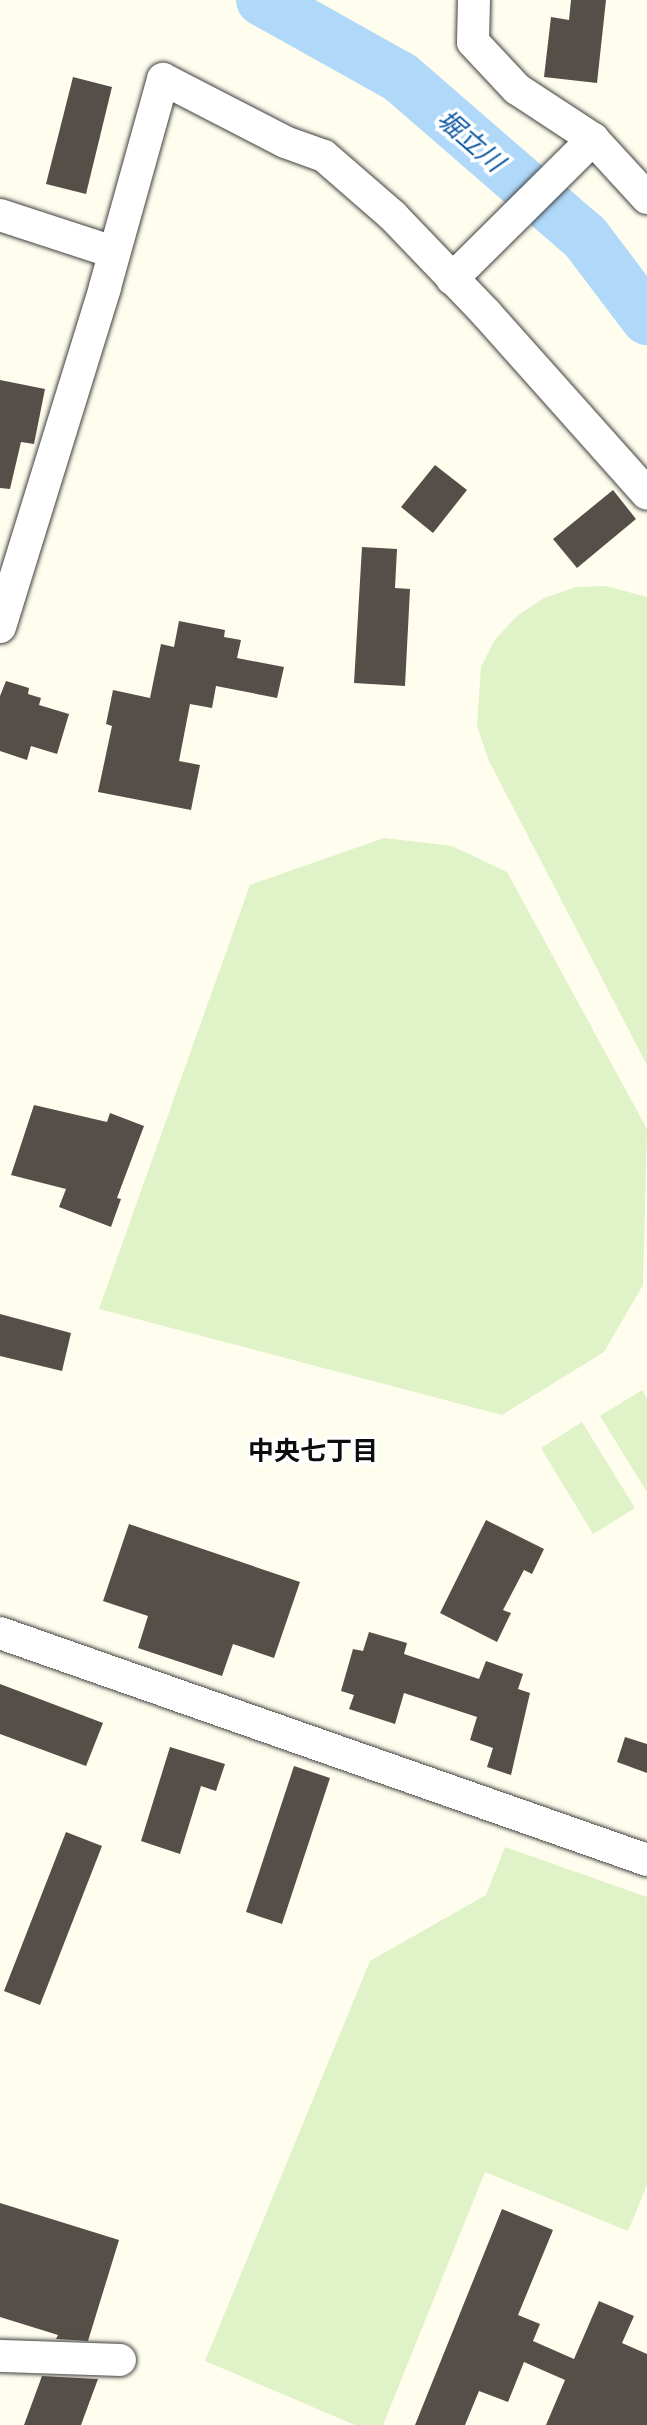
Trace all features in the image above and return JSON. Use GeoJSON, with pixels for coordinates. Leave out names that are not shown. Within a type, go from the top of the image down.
{"type":"FeatureCollection","features":[{"type":"Feature","properties":{"kind":"street"},"geometry":{"type":"LineString","coordinates":[[474,0],[473,42],[517,89],[645,192]]}},
{"type":"Feature","properties":{"kind":"street"},"geometry":{"type":"LineString","coordinates":[[0,627],[163,79],[285,142],[324,156],[393,216],[531,360],[647,494]]}},
{"type":"Feature","properties":{"kind":"street"},"geometry":{"type":"LineString","coordinates":[[452,279],[484,251],[588,144]]}},
{"type":"Feature","properties":{"kind":"street"},"geometry":{"type":"LineString","coordinates":[[0,215],[113,252]]}},
{"type":"Feature","properties":{"kind":"street"},"geometry":{"type":"LineString","coordinates":[[0,1633],[647,1860]]}},
{"type":"Feature","properties":{"kind":"street"},"geometry":{"type":"LineString","coordinates":[[0,2356],[120,2360]]}},
{"type":"Feature","properties":{"kind":"green space"},"geometry":{"type":"Polygon","coordinates":[[[606,586],[647,597],[647,1065],[489,761],[477,726],[481,667],[494,641],[517,616],[544,598],[576,587],[606,586]]]}},
{"type":"Feature","properties":{"kind":"green space"},"geometry":{"type":"Polygon","coordinates":[[[384,838],[452,846],[507,872],[647,1129],[643,1285],[604,1352],[502,1415],[99,1309],[250,885],[384,838]]]}},
{"type":"Feature","properties":{"kind":"green space"},"geometry":{"type":"Polygon","coordinates":[[[642,1390],[647,1398],[647,1492],[600,1416],[642,1390]]]}},
{"type":"Feature","properties":{"kind":"green space"},"geometry":{"type":"Polygon","coordinates":[[[582,1422],[635,1508],[593,1534],[541,1448],[582,1422]]]}},
{"type":"Feature","properties":{"kind":"green space"},"geometry":{"type":"Polygon","coordinates":[[[505,1847],[647,1897],[647,2185],[628,2231],[485,2172],[383,2425],[355,2425],[205,2361],[370,1961],[486,1895],[505,1847]]]}},
{"type":"Feature","properties":{"kind":"building"},"geometry":{"type":"Polygon","coordinates":[[[571,0],[606,0],[597,83],[544,77],[551,17],[569,20],[571,0]]]}},
{"type":"Feature","properties":{"kind":"building"},"geometry":{"type":"Polygon","coordinates":[[[73,77],[112,87],[86,194],[46,184],[73,77]]]}},
{"type":"Feature","properties":{"kind":"building"},"geometry":{"type":"Polygon","coordinates":[[[0,380],[45,389],[34,444],[21,442],[10,489],[0,488],[0,380]]]}},
{"type":"Feature","properties":{"kind":"building"},"geometry":{"type":"Polygon","coordinates":[[[435,465],[467,490],[433,533],[401,507],[435,465]]]}},
{"type":"Feature","properties":{"kind":"building"},"geometry":{"type":"Polygon","coordinates":[[[613,490],[636,519],[577,568],[553,539],[613,490]]]}},
{"type":"Feature","properties":{"kind":"building"},"geometry":{"type":"Polygon","coordinates":[[[362,547],[397,549],[395,588],[410,589],[405,686],[354,683],[362,547]]]}},
{"type":"Feature","properties":{"kind":"building"},"geometry":{"type":"Polygon","coordinates":[[[179,621],[225,630],[224,637],[241,640],[237,658],[284,667],[277,698],[216,686],[212,708],[190,704],[179,761],[200,765],[191,810],[98,792],[112,726],[106,724],[113,690],[150,698],[161,644],[174,647],[179,621]]]}},
{"type":"Feature","properties":{"kind":"building"},"geometry":{"type":"Polygon","coordinates":[[[6,681],[29,688],[28,694],[41,698],[39,705],[69,714],[57,754],[31,746],[27,760],[0,751],[0,696],[6,681]]]}},
{"type":"Feature","properties":{"kind":"building"},"geometry":{"type":"Polygon","coordinates":[[[34,1105],[107,1122],[110,1113],[144,1126],[117,1198],[121,1199],[111,1227],[59,1207],[66,1189],[11,1175],[34,1105]]]}},
{"type":"Feature","properties":{"kind":"building"},"geometry":{"type":"Polygon","coordinates":[[[0,1314],[71,1333],[62,1371],[0,1356],[0,1314]]]}},
{"type":"Feature","properties":{"kind":"building"},"geometry":{"type":"Polygon","coordinates":[[[486,1520],[544,1549],[532,1574],[524,1570],[503,1610],[511,1613],[497,1642],[440,1613],[486,1520]]]}},
{"type":"Feature","properties":{"kind":"building"},"geometry":{"type":"Polygon","coordinates":[[[129,1524],[300,1582],[274,1658],[233,1644],[222,1676],[138,1648],[148,1616],[103,1601],[129,1524]]]}},
{"type":"Feature","properties":{"kind":"building"},"geometry":{"type":"Polygon","coordinates":[[[369,1632],[407,1643],[404,1654],[479,1679],[486,1661],[523,1674],[518,1689],[530,1693],[511,1775],[487,1767],[493,1748],[470,1740],[477,1717],[404,1693],[395,1724],[349,1709],[354,1695],[341,1691],[353,1649],[363,1651],[369,1632]]]}},
{"type":"Feature","properties":{"kind":"building"},"geometry":{"type":"Polygon","coordinates":[[[0,1684],[103,1723],[86,1766],[0,1734],[0,1684]]]}},
{"type":"Feature","properties":{"kind":"building"},"geometry":{"type":"Polygon","coordinates":[[[625,1737],[647,1744],[647,1773],[617,1762],[625,1737]]]}},
{"type":"Feature","properties":{"kind":"building"},"geometry":{"type":"Polygon","coordinates":[[[170,1747],[225,1764],[216,1791],[201,1786],[180,1854],[141,1841],[170,1747]]]}},
{"type":"Feature","properties":{"kind":"building"},"geometry":{"type":"Polygon","coordinates":[[[294,1766],[330,1778],[282,1924],[246,1912],[294,1766]]]}},
{"type":"Feature","properties":{"kind":"building"},"geometry":{"type":"Polygon","coordinates":[[[66,1832],[102,1846],[40,2005],[4,1991],[66,1832]]]}},
{"type":"Feature","properties":{"kind":"building"},"geometry":{"type":"Polygon","coordinates":[[[0,2203],[119,2240],[88,2341],[56,2339],[58,2335],[0,2317],[0,2203]]]}},
{"type":"Feature","properties":{"kind":"building"},"geometry":{"type":"Polygon","coordinates":[[[502,2209],[553,2230],[518,2315],[540,2324],[533,2341],[574,2359],[599,2301],[634,2316],[622,2343],[647,2354],[647,2425],[546,2425],[565,2380],[524,2362],[508,2402],[479,2391],[465,2425],[415,2425],[502,2209]]]}},
{"type":"Feature","properties":{"kind":"building"},"geometry":{"type":"Polygon","coordinates":[[[42,2376],[98,2379],[81,2425],[24,2425],[42,2376]]]}},
{"type":"Feature","properties":{"kind":"waterway","name":"堀立川"},"geometry":{"type":"LineString","coordinates":[[262,0],[400,77],[585,237],[647,319]]}},
{"type":"Feature","properties":{"kind":"district","name":"中央七丁目"},"geometry":{"type":"Point","coordinates":[313,1449]}}]}
